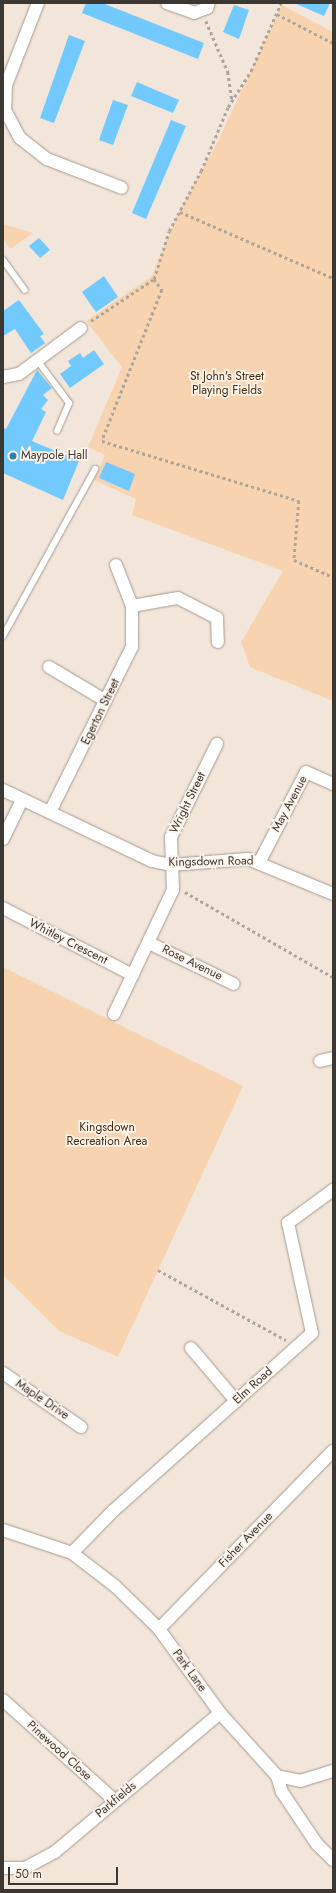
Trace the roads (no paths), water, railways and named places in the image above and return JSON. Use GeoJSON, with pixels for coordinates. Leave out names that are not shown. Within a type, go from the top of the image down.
{"type":"FeatureCollection","features":[{"type":"Feature","properties":{"kind":"street"},"geometry":{"type":"LineString","coordinates":[[38,3],[6,85],[5,110],[20,138],[47,158],[122,188]]}},
{"type":"Feature","properties":{"kind":"street"},"geometry":{"type":"LineString","coordinates":[[167,3],[194,13],[206,7]]}},
{"type":"Feature","properties":{"kind":"street"},"geometry":{"type":"LineString","coordinates":[[3,377],[19,374],[81,328]]}},
{"type":"Feature","properties":{"kind":"street","name":"Egerton Street"},"geometry":{"type":"LineString","coordinates":[[50,812],[132,647],[132,606],[116,565]]}},
{"type":"Feature","properties":{"kind":"street"},"geometry":{"type":"LineString","coordinates":[[132,606],[178,598],[217,618],[218,642]]}},
{"type":"Feature","properties":{"kind":"street"},"geometry":{"type":"LineString","coordinates":[[49,667],[106,701]]}},
{"type":"Feature","properties":{"kind":"street","name":"Wright Street"},"geometry":{"type":"LineString","coordinates":[[171,865],[171,837],[217,744]]}},
{"type":"Feature","properties":{"kind":"street","name":"May Avenue"},"geometry":{"type":"LineString","coordinates":[[260,861],[306,772],[333,784]]}},
{"type":"Feature","properties":{"kind":"street","name":"Kingsdown Road"},"geometry":{"type":"LineString","coordinates":[[3,790],[152,861],[171,865],[248,859],[260,861],[333,894]]}},
{"type":"Feature","properties":{"kind":"street"},"geometry":{"type":"LineString","coordinates":[[3,839],[22,800]]}},
{"type":"Feature","properties":{"kind":"street"},"geometry":{"type":"LineString","coordinates":[[114,1014],[149,943],[174,886],[171,865]]}},
{"type":"Feature","properties":{"kind":"street","name":"Whitley Crescent"},"geometry":{"type":"LineString","coordinates":[[3,908],[133,975]]}},
{"type":"Feature","properties":{"kind":"street","name":"Rose Avenue"},"geometry":{"type":"LineString","coordinates":[[149,943],[234,984]]}},
{"type":"Feature","properties":{"kind":"street"},"geometry":{"type":"LineString","coordinates":[[320,1061],[333,1058]]}},
{"type":"Feature","properties":{"kind":"street","name":"Elm Road"},"geometry":{"type":"LineString","coordinates":[[72,1553],[113,1511],[312,1333],[288,1224],[333,1190]]}},
{"type":"Feature","properties":{"kind":"street"},"geometry":{"type":"LineString","coordinates":[[191,1348],[236,1401]]}},
{"type":"Feature","properties":{"kind":"street","name":"Maple Drive"},"geometry":{"type":"LineString","coordinates":[[3,1373],[81,1427]]}},
{"type":"Feature","properties":{"kind":"street","name":"Fisher Avenue"},"geometry":{"type":"LineString","coordinates":[[159,1629],[333,1451]]}},
{"type":"Feature","properties":{"kind":"street","name":"Park Lane"},"geometry":{"type":"LineString","coordinates":[[3,1530],[72,1553],[115,1586],[159,1629],[220,1713],[277,1776],[282,1792],[317,1844],[333,1860]]}},
{"type":"Feature","properties":{"kind":"street","name":"Pinewood Close"},"geometry":{"type":"LineString","coordinates":[[3,1700],[115,1801]]}},
{"type":"Feature","properties":{"kind":"street","name":"Parkfields"},"geometry":{"type":"LineString","coordinates":[[3,1868],[25,1868],[55,1852],[220,1713]]}},
{"type":"Feature","properties":{"kind":"street"},"geometry":{"type":"LineString","coordinates":[[277,1776],[300,1781],[333,1771]]}},
{"type":"Feature","properties":{"kind":"lane"},"geometry":{"type":"LineString","coordinates":[[3,260],[25,290]]}},
{"type":"Feature","properties":{"kind":"lane"},"geometry":{"type":"LineString","coordinates":[[37,360],[69,403],[57,431]]}},
{"type":"Feature","properties":{"kind":"lane"},"geometry":{"type":"LineString","coordinates":[[3,636],[95,469]]}},
{"type":"Feature","properties":{"kind":"place","name":"Maypole Hall"},"geometry":{"type":"Point","coordinates":[13,456]}},
{"type":"Feature","properties":{"kind":"park label","name":"St John's Street Playing Fields"},"geometry":{"type":"Point","coordinates":[227,384]}},
{"type":"Feature","properties":{"kind":"park label","name":"Kingsdown Recreation Area"},"geometry":{"type":"Point","coordinates":[107,1135]}}]}
